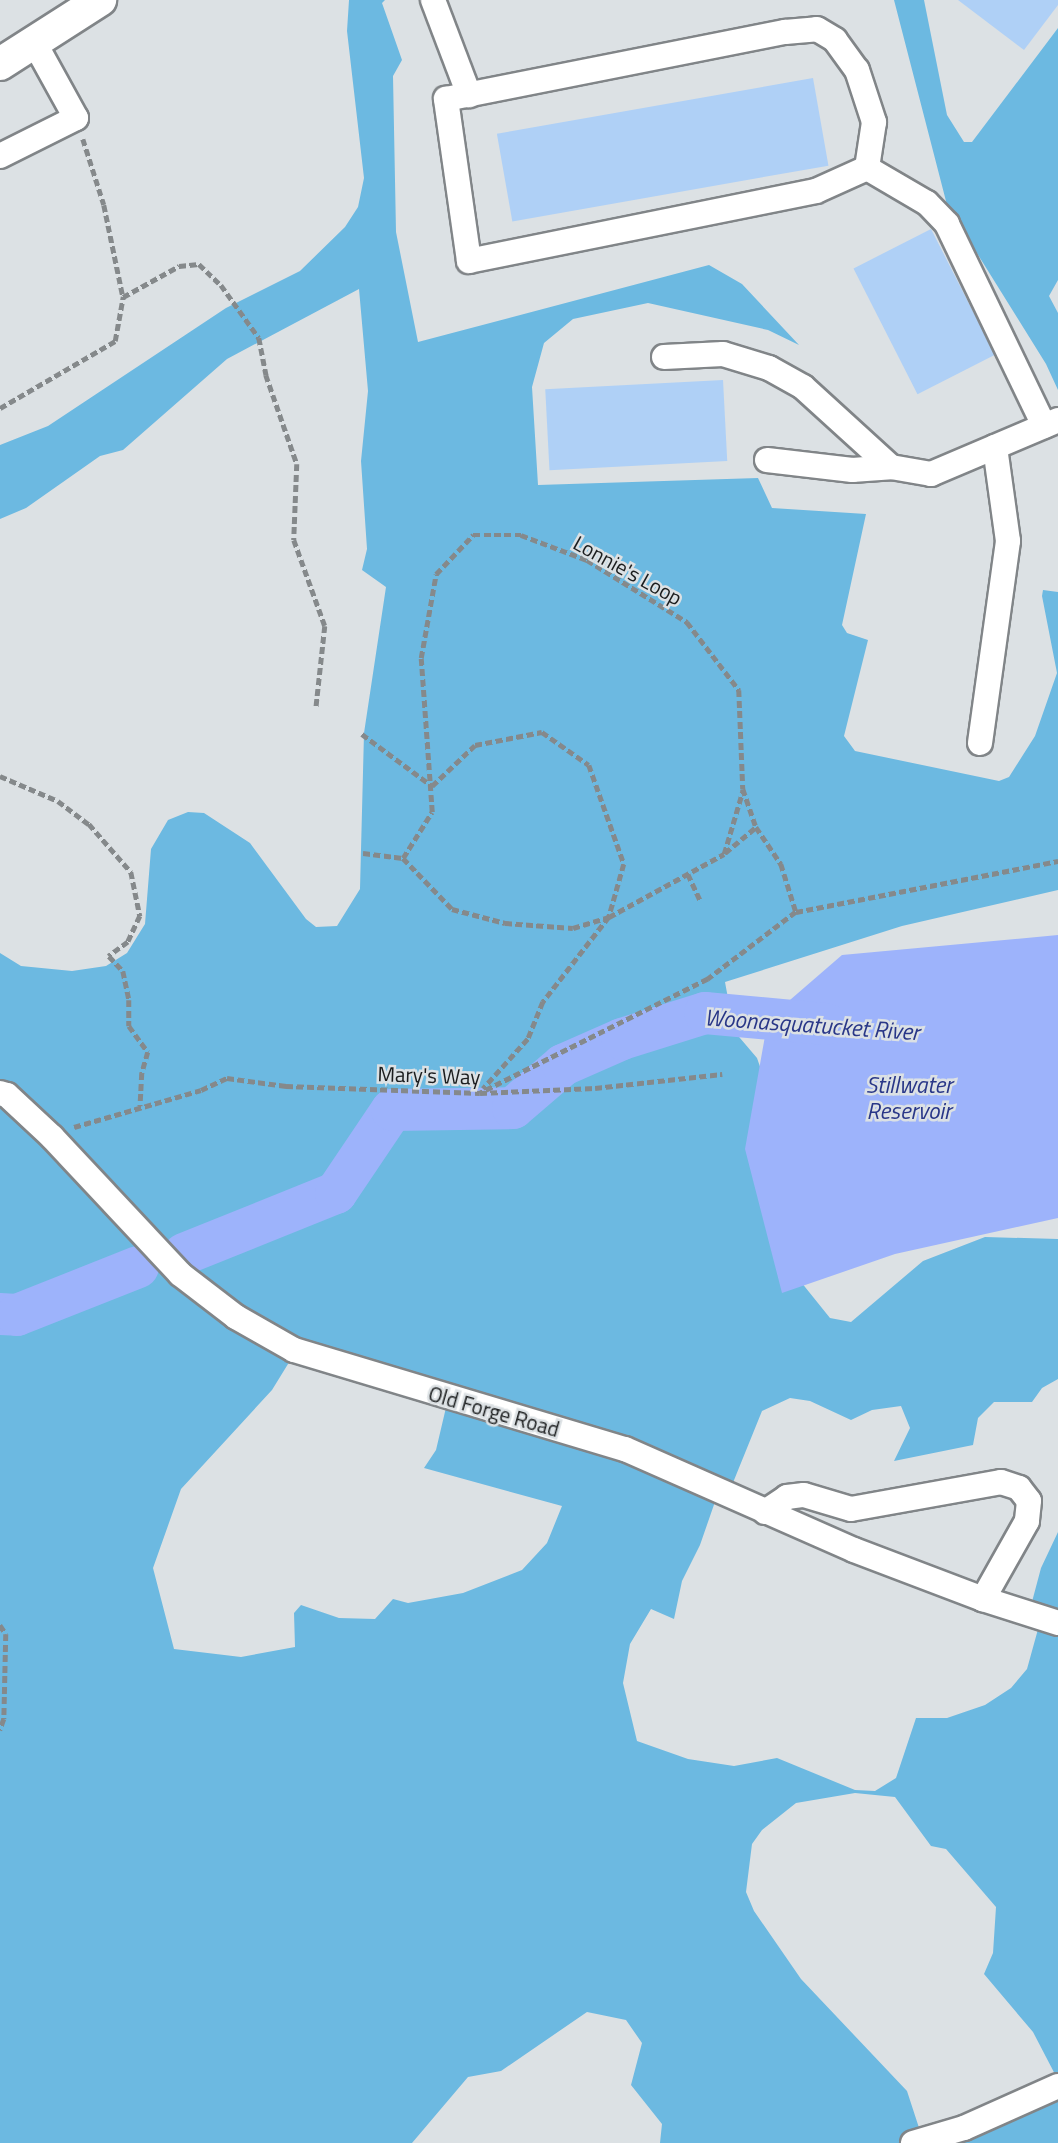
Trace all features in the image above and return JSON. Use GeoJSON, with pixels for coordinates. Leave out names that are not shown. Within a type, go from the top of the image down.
{"type":"FeatureCollection","features":[{"type":"Feature","properties":{"kind":"main road"},"geometry":{"type":"LineString","coordinates":[[0,64],[100,0]]}},
{"type":"Feature","properties":{"kind":"street"},"geometry":{"type":"LineString","coordinates":[[433,0],[469,95]]}},
{"type":"Feature","properties":{"kind":"street"},"geometry":{"type":"LineString","coordinates":[[817,29],[835,40],[857,70],[874,121],[867,168],[816,191],[469,261],[446,99],[785,32],[817,29]]}},
{"type":"Feature","properties":{"kind":"street"},"geometry":{"type":"LineString","coordinates":[[0,156],[76,118],[34,42]]}},
{"type":"Feature","properties":{"kind":"street"},"geometry":{"type":"LineString","coordinates":[[767,460],[852,470],[891,467],[931,474],[1051,423],[947,224],[926,203],[867,168]]}},
{"type":"Feature","properties":{"kind":"street"},"geometry":{"type":"LineString","coordinates":[[664,356],[723,354],[769,368],[803,387],[891,467]]}},
{"type":"Feature","properties":{"kind":"street"},"geometry":{"type":"LineString","coordinates":[[980,743],[1008,541],[995,447]]}},
{"type":"Feature","properties":{"kind":"street","name":"Old Forge Road"},"geometry":{"type":"LineString","coordinates":[[0,1093],[52,1137],[180,1274],[236,1317],[294,1350],[625,1449],[832,1541],[983,1599],[1058,1623]]}},
{"type":"Feature","properties":{"kind":"street"},"geometry":{"type":"LineString","coordinates":[[765,1511],[787,1497],[804,1495],[846,1507],[897,1502],[1001,1482],[1019,1488],[1029,1501],[1027,1521],[983,1599]]}},
{"type":"Feature","properties":{"kind":"street"},"geometry":{"type":"LineString","coordinates":[[832,1541],[846,1507]]}},
{"type":"Feature","properties":{"kind":"street"},"geometry":{"type":"LineString","coordinates":[[913,2143],[964,2128],[1058,2086]]}},
{"type":"Feature","properties":{"kind":"path"},"geometry":{"type":"LineString","coordinates":[[0,408],[114,341],[123,297],[104,205],[76,118]]}},
{"type":"Feature","properties":{"kind":"path"},"geometry":{"type":"LineString","coordinates":[[123,297],[179,266],[199,264],[221,285],[259,338],[266,375],[297,464],[294,540],[325,626],[316,709]]}},
{"type":"Feature","properties":{"kind":"path","name":"Lonnie's Loop"},"geometry":{"type":"LineString","coordinates":[[432,786],[421,658],[436,574],[473,536],[521,535],[587,560],[687,622],[739,690],[743,789],[756,827],[781,864],[796,912]]}},
{"type":"Feature","properties":{"kind":"path"},"geometry":{"type":"LineString","coordinates":[[403,858],[432,812],[432,786],[475,746],[542,732],[589,765],[624,863],[609,917],[543,1002],[528,1039],[480,1093]]}},
{"type":"Feature","properties":{"kind":"path"},"geometry":{"type":"LineString","coordinates":[[362,734],[432,786]]}},
{"type":"Feature","properties":{"kind":"path"},"geometry":{"type":"LineString","coordinates":[[0,776],[58,802],[89,824],[131,872],[140,916],[128,942],[109,956],[123,971],[130,1000],[129,1026],[148,1052],[142,1073],[140,1106]]}},
{"type":"Feature","properties":{"kind":"path"},"geometry":{"type":"LineString","coordinates":[[724,853],[743,789]]}},
{"type":"Feature","properties":{"kind":"path"},"geometry":{"type":"LineString","coordinates":[[363,853],[403,858],[452,909],[505,923],[573,928],[609,917],[688,874],[724,853],[756,827]]}},
{"type":"Feature","properties":{"kind":"path"},"geometry":{"type":"LineString","coordinates":[[480,1093],[708,979],[796,912],[1058,861]]}},
{"type":"Feature","properties":{"kind":"path"},"geometry":{"type":"LineString","coordinates":[[688,874],[700,900]]}},
{"type":"Feature","properties":{"kind":"path","name":"Mary's Way"},"geometry":{"type":"LineString","coordinates":[[52,1137],[89,1121],[201,1090],[227,1078],[286,1086],[480,1093],[595,1088],[722,1074]]}},
{"type":"Feature","properties":{"kind":"path"},"geometry":{"type":"LineString","coordinates":[[0,1625],[6,1634],[4,1719],[0,1730]]}},
{"type":"Feature","properties":{"kind":"shaded area"},"geometry":{"type":"Polygon","coordinates":[[[349,0],[385,0],[382,3],[402,60],[393,76],[396,232],[418,342],[709,265],[742,284],[799,345],[768,330],[648,303],[573,319],[544,343],[532,387],[538,485],[758,478],[772,508],[866,514],[842,625],[847,633],[868,640],[844,736],[855,751],[999,781],[1009,777],[1035,736],[1057,673],[1042,596],[1043,590],[1058,592],[1058,890],[902,926],[725,982],[734,1031],[757,1058],[766,1084],[801,1282],[830,1318],[851,1322],[923,1261],[985,1237],[1058,1239],[1058,1379],[1042,1388],[1032,1402],[994,1402],[978,1418],[973,1445],[894,1461],[910,1428],[901,1406],[872,1410],[851,1420],[810,1401],[790,1398],[762,1411],[728,1495],[717,1496],[700,1545],[682,1581],[674,1619],[651,1609],[630,1644],[623,1683],[637,1741],[688,1759],[734,1766],[777,1758],[855,1790],[875,1791],[896,1778],[916,1718],[947,1718],[985,1705],[1011,1688],[1027,1669],[1040,1622],[1029,1613],[1041,1568],[1058,1532],[1058,2080],[1033,2032],[984,1974],[993,1953],[996,1907],[946,1849],[931,1846],[895,1797],[855,1793],[796,1803],[762,1830],[752,1844],[746,1892],[754,1911],[801,1979],[907,2091],[922,2137],[1058,2083],[1058,2143],[660,2143],[662,2124],[631,2085],[642,2043],[626,2020],[587,2012],[501,2071],[468,2077],[412,2143],[0,2143],[0,953],[21,966],[72,971],[106,966],[127,953],[145,924],[151,849],[168,820],[188,812],[204,813],[250,843],[306,919],[316,927],[337,926],[360,889],[364,733],[386,587],[362,570],[367,549],[361,461],[368,391],[359,289],[227,359],[123,450],[100,456],[26,508],[0,519],[0,445],[48,426],[226,308],[300,271],[345,227],[358,207],[364,178],[347,31],[349,0]],[[296,1351],[272,1390],[181,1489],[153,1568],[174,1649],[241,1657],[295,1647],[294,1613],[301,1605],[339,1618],[375,1619],[393,1599],[408,1603],[463,1593],[522,1570],[547,1543],[562,1506],[424,1468],[436,1450],[448,1399],[296,1351]]]}},
{"type":"Feature","properties":{"kind":"shaded area"},"geometry":{"type":"Polygon","coordinates":[[[894,0],[924,0],[947,115],[964,142],[972,142],[1058,28],[1058,280],[1049,296],[1058,313],[1058,390],[1046,364],[947,205],[894,0]]]}},
{"type":"Feature","properties":{"kind":"water","name":"Stillwater Reservoir"},"geometry":{"type":"Polygon","coordinates":[[[1058,935],[1058,1218],[895,1254],[782,1293],[745,1149],[768,1019],[842,955],[1058,935]]]}},
{"type":"Feature","properties":{"kind":"building"},"geometry":{"type":"Polygon","coordinates":[[[958,0],[1058,0],[1058,5],[1024,50],[958,0]]]}},
{"type":"Feature","properties":{"kind":"building"},"geometry":{"type":"Polygon","coordinates":[[[813,78],[828,166],[512,221],[497,134],[813,78]]]}},
{"type":"Feature","properties":{"kind":"building"},"geometry":{"type":"Polygon","coordinates":[[[931,229],[995,355],[917,394],[853,268],[931,229]]]}},
{"type":"Feature","properties":{"kind":"building"},"geometry":{"type":"Polygon","coordinates":[[[723,380],[727,461],[549,470],[545,389],[723,380]]]}},
{"type":"Feature","properties":{"kind":"waterway","name":"Woonasquatucket River"},"geometry":{"type":"LineString","coordinates":[[184,1254],[336,1193],[392,1110],[513,1108],[563,1065],[622,1039],[705,1013],[827,1024]]}},
{"type":"Feature","properties":{"kind":"waterway","name":"Woonasquatucket River"},"geometry":{"type":"LineString","coordinates":[[0,1314],[17,1315],[138,1267]]}}]}
